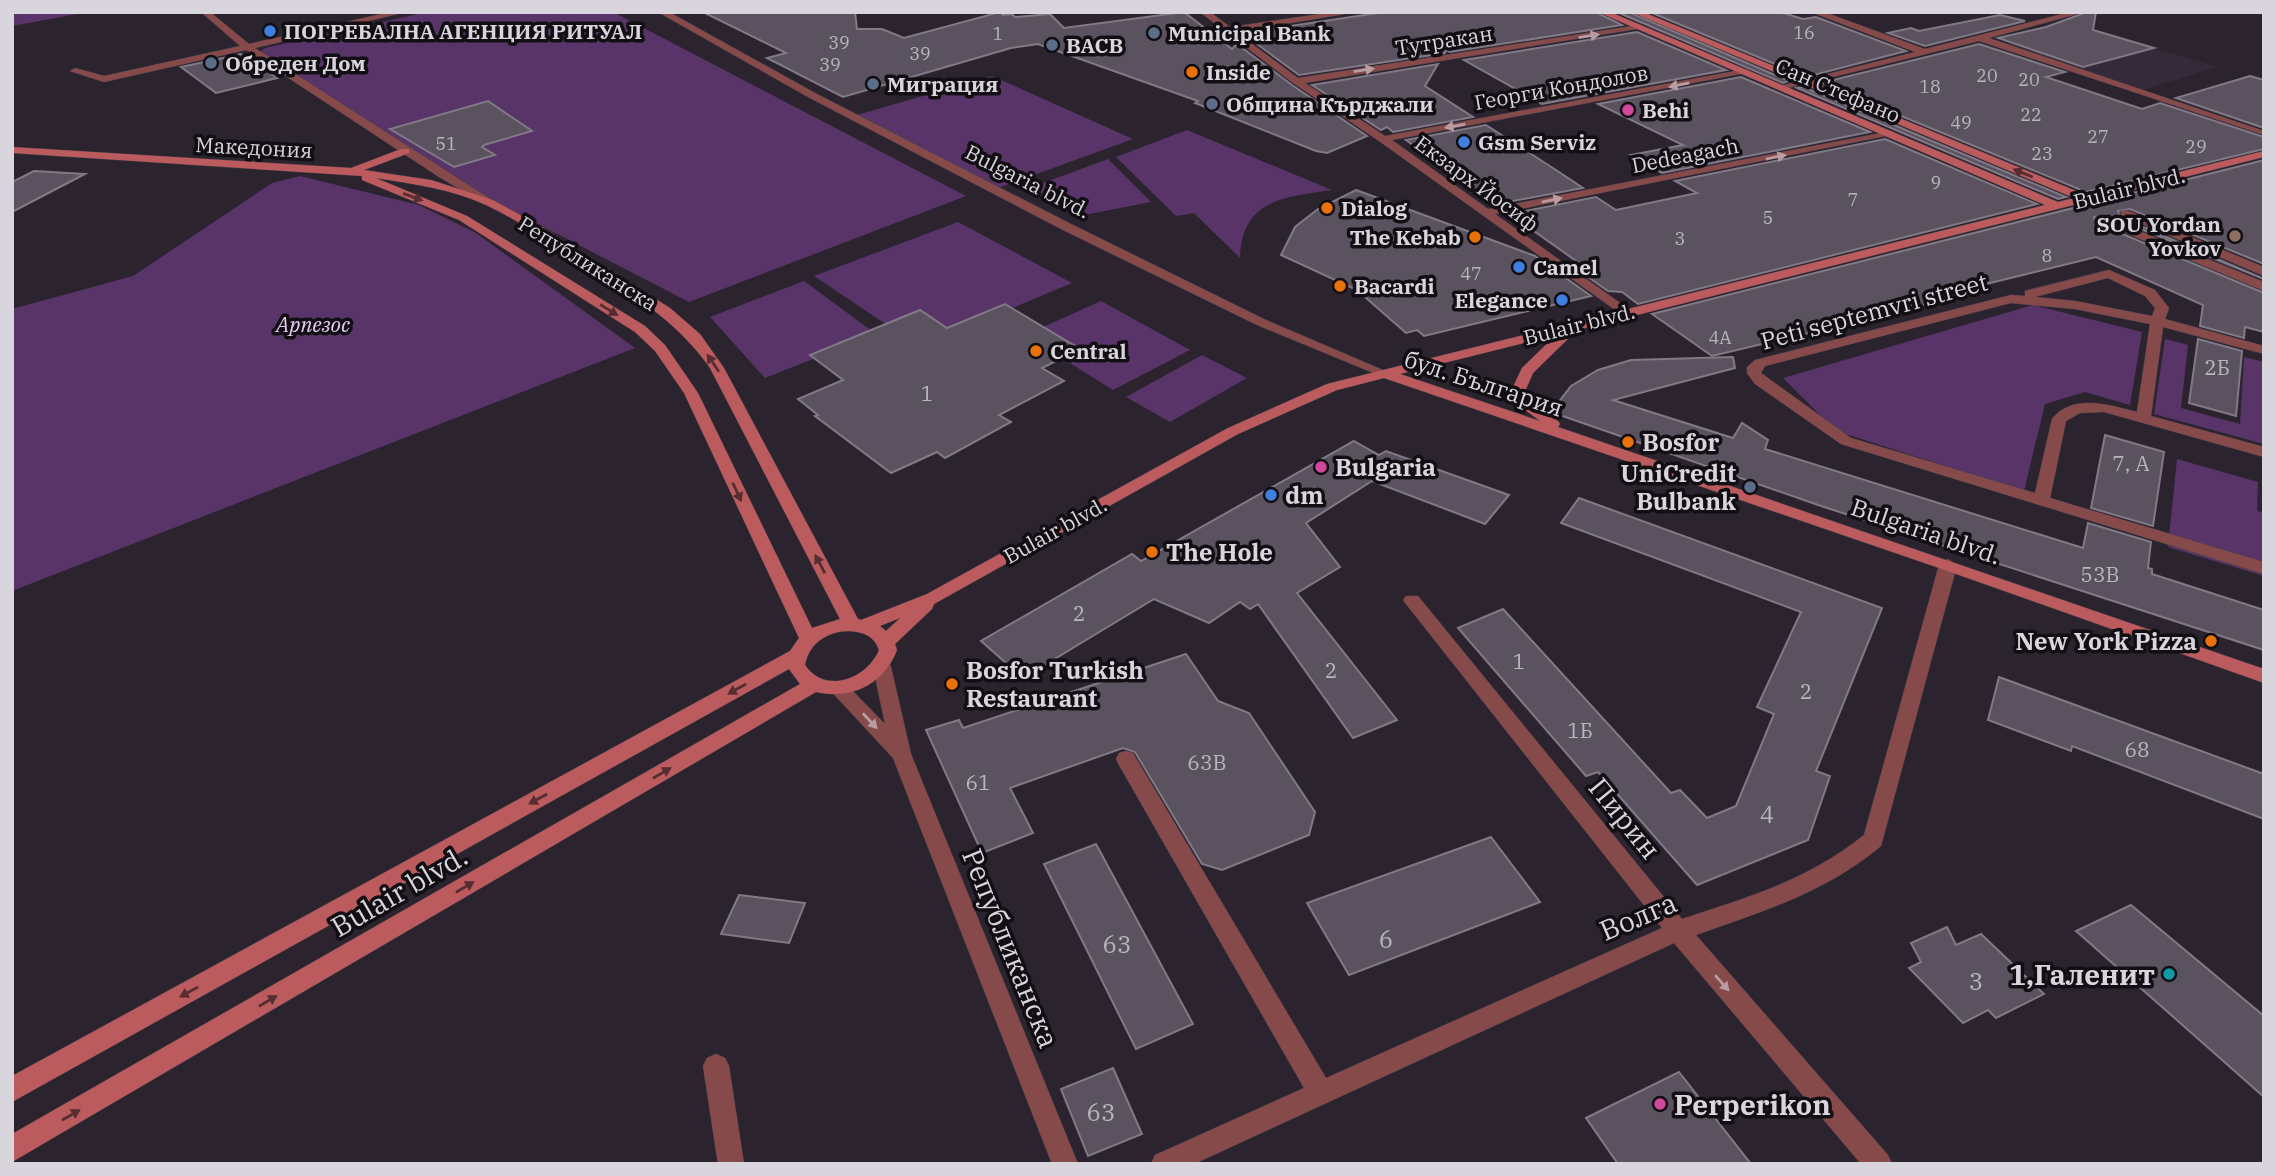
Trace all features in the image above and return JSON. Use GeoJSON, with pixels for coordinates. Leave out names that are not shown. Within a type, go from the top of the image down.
{"type":"FeatureCollection","features":[{"type":"Feature","properties":{"kind":"main road","name":"Сан Стефано"},"geometry":{"type":"LineString","coordinates":[[1602,12],[2057,206]]}},
{"type":"Feature","properties":{"kind":"main road","name":"Сан Стефано"},"geometry":{"type":"LineString","coordinates":[[1636,12],[2086,199]]}},
{"type":"Feature","properties":{"kind":"main road","name":"Македония"},"geometry":{"type":"LineString","coordinates":[[12,150],[349,171],[431,183],[489,202]]}},
{"type":"Feature","properties":{"kind":"main road"},"geometry":{"type":"LineString","coordinates":[[349,171],[375,164],[405,151]]}},
{"type":"Feature","properties":{"kind":"main road","name":"Bulair blvd."},"geometry":{"type":"LineString","coordinates":[[857,625],[933,598],[1262,415],[1332,387],[2264,154]]}},
{"type":"Feature","properties":{"kind":"main road","name":"Републиканска"},"geometry":{"type":"LineString","coordinates":[[349,171],[463,218],[640,329],[677,342],[717,368],[857,625]]}},
{"type":"Feature","properties":{"kind":"main road","name":"Републиканска"},"geometry":{"type":"LineString","coordinates":[[489,202],[540,231],[665,311],[691,393],[803,647]]}},
{"type":"Feature","properties":{"kind":"main road"},"geometry":{"type":"LineString","coordinates":[[1571,436],[1526,404],[1520,388],[1527,371],[1573,326]]}},
{"type":"Feature","properties":{"kind":"main road","name":"бул. България"},"geometry":{"type":"LineString","coordinates":[[1382,373],[1571,436]]}},
{"type":"Feature","properties":{"kind":"main road","name":"Bulgaria blvd."},"geometry":{"type":"LineString","coordinates":[[1571,436],[2264,676]]}},
{"type":"Feature","properties":{"kind":"main road","name":"Bulair blvd."},"geometry":{"type":"LineString","coordinates":[[886,642],[933,598]]}},
{"type":"Feature","properties":{"kind":"main road"},"geometry":{"type":"LineString","coordinates":[[857,625],[881,635],[886,642],[888,650],[882,667],[863,681],[838,688],[815,684],[799,673],[803,647],[832,627],[857,625]]}},
{"type":"Feature","properties":{"kind":"main road","name":"Bulair blvd."},"geometry":{"type":"LineString","coordinates":[[12,1090],[803,647]]}},
{"type":"Feature","properties":{"kind":"main road","name":"Bulair blvd."},"geometry":{"type":"LineString","coordinates":[[12,1149],[815,684]]}},
{"type":"Feature","properties":{"kind":"street","name":"Републиканска"},"geometry":{"type":"LineString","coordinates":[[205,12],[246,46],[405,151],[489,202]]}},
{"type":"Feature","properties":{"kind":"street"},"geometry":{"type":"LineString","coordinates":[[349,12],[360,21]]}},
{"type":"Feature","properties":{"kind":"street"},"geometry":{"type":"LineString","coordinates":[[75,72],[104,79],[402,12]]}},
{"type":"Feature","properties":{"kind":"street","name":"Bulgaria blvd."},"geometry":{"type":"LineString","coordinates":[[662,12],[830,106],[1121,254],[1293,339],[1382,373]]}},
{"type":"Feature","properties":{"kind":"street","name":"Екзарх Йосиф"},"geometry":{"type":"LineString","coordinates":[[1204,12],[1296,81],[1383,139],[1625,313]]}},
{"type":"Feature","properties":{"kind":"street"},"geometry":{"type":"LineString","coordinates":[[1229,30],[1353,12]]}},
{"type":"Feature","properties":{"kind":"street"},"geometry":{"type":"LineString","coordinates":[[1815,12],[1925,52]]}},
{"type":"Feature","properties":{"kind":"street"},"geometry":{"type":"LineString","coordinates":[[1783,88],[2081,12]]}},
{"type":"Feature","properties":{"kind":"street"},"geometry":{"type":"LineString","coordinates":[[2033,17],[2046,21]]}},
{"type":"Feature","properties":{"kind":"street","name":"Тутракан"},"geometry":{"type":"LineString","coordinates":[[1296,81],[1639,28]]}},
{"type":"Feature","properties":{"kind":"street"},"geometry":{"type":"LineString","coordinates":[[1980,38],[2261,134]]}},
{"type":"Feature","properties":{"kind":"street","name":"Георги Кондолов"},"geometry":{"type":"LineString","coordinates":[[1383,139],[1746,72]]}},
{"type":"Feature","properties":{"kind":"street","name":"Dedeagach"},"geometry":{"type":"LineString","coordinates":[[1485,213],[1891,134]]}},
{"type":"Feature","properties":{"kind":"street"},"geometry":{"type":"LineString","coordinates":[[2125,213],[2264,272]]}},
{"type":"Feature","properties":{"kind":"street"},"geometry":{"type":"LineString","coordinates":[[2101,219],[2264,287]]}},
{"type":"Feature","properties":{"kind":"street"},"geometry":{"type":"LineString","coordinates":[[2011,299],[2109,274],[2150,293],[2162,308],[2157,322],[2144,419]]}},
{"type":"Feature","properties":{"kind":"street","name":"Peti septemvri street"},"geometry":{"type":"LineString","coordinates":[[2264,350],[2157,322],[2046,300],[2011,299],[1760,363],[1754,367],[1754,373],[1760,381],[1846,441],[2264,568]]}},
{"type":"Feature","properties":{"kind":"street"},"geometry":{"type":"LineString","coordinates":[[2041,500],[2059,419],[2068,411],[2087,407],[2105,408],[2264,452]]}},
{"type":"Feature","properties":{"kind":"street","name":"Волга"},"geometry":{"type":"LineString","coordinates":[[1164,1164],[1678,931],[1798,889],[1846,862],[1873,840],[1948,565]]}},
{"type":"Feature","properties":{"kind":"street","name":"Пирин"},"geometry":{"type":"LineString","coordinates":[[1412,600],[1678,931],[1879,1164]]}},
{"type":"Feature","properties":{"kind":"street","name":"Републиканска"},"geometry":{"type":"LineString","coordinates":[[882,667],[901,754],[1065,1164]]}},
{"type":"Feature","properties":{"kind":"street","name":"Републиканска"},"geometry":{"type":"LineString","coordinates":[[838,688],[901,754]]}},
{"type":"Feature","properties":{"kind":"street"},"geometry":{"type":"LineString","coordinates":[[1126,759],[1321,1093]]}},
{"type":"Feature","properties":{"kind":"street"},"geometry":{"type":"LineString","coordinates":[[716,1066],[731,1164]]}},
{"type":"Feature","properties":{"kind":"shaded area"},"geometry":{"type":"Polygon","coordinates":[[[2077,26],[2218,67],[2142,90],[2003,46],[2077,26]]]}},
{"type":"Feature","properties":{"kind":"green space"},"geometry":{"type":"Polygon","coordinates":[[[12,12],[88,12],[12,26],[12,12]]]}},
{"type":"Feature","properties":{"kind":"green space"},"geometry":{"type":"Polygon","coordinates":[[[427,12],[613,12],[966,196],[689,302],[443,175],[253,56],[265,48],[427,12]]]}},
{"type":"Feature","properties":{"kind":"green space"},"geometry":{"type":"Polygon","coordinates":[[[992,76],[1133,139],[995,189],[857,115],[992,76]]]}},
{"type":"Feature","properties":{"kind":"green space"},"geometry":{"type":"Polygon","coordinates":[[[1187,130],[1332,190],[1282,199],[1257,212],[1248,223],[1240,258],[1194,213],[1176,216],[1116,157],[1187,130]]]}},
{"type":"Feature","properties":{"kind":"green space"},"geometry":{"type":"Polygon","coordinates":[[[1108,159],[1151,202],[1079,216],[1027,189],[1108,159]]]}},
{"type":"Feature","properties":{"kind":"green space","name":"Арпезос"},"geometry":{"type":"Polygon","coordinates":[[[300,176],[419,205],[476,233],[635,348],[12,591],[12,309],[133,276],[272,183],[300,176]]]}},
{"type":"Feature","properties":{"kind":"green space"},"geometry":{"type":"Polygon","coordinates":[[[958,222],[1072,283],[920,347],[814,276],[958,222]]]}},
{"type":"Feature","properties":{"kind":"green space"},"geometry":{"type":"Polygon","coordinates":[[[804,281],[876,334],[765,378],[710,317],[804,281]]]}},
{"type":"Feature","properties":{"kind":"green space"},"geometry":{"type":"Polygon","coordinates":[[[1101,301],[1190,350],[1113,390],[1025,335],[1101,301]]]}},
{"type":"Feature","properties":{"kind":"green space"},"geometry":{"type":"Polygon","coordinates":[[[2033,305],[2142,332],[2130,405],[2085,392],[2045,404],[2024,491],[1836,431],[1783,378],[2033,305]]]}},
{"type":"Feature","properties":{"kind":"green space"},"geometry":{"type":"Polygon","coordinates":[[[2165,339],[2188,345],[2181,408],[2240,424],[2244,357],[2264,362],[2264,444],[2154,414],[2165,339]]]}},
{"type":"Feature","properties":{"kind":"green space"},"geometry":{"type":"Polygon","coordinates":[[[1202,355],[1247,378],[1170,422],[1126,397],[1202,355]]]}},
{"type":"Feature","properties":{"kind":"green space"},"geometry":{"type":"Polygon","coordinates":[[[2177,459],[2258,482],[2257,511],[2264,513],[2264,576],[2168,547],[2177,459]]]}},
{"type":"Feature","properties":{"kind":"building"},"geometry":{"type":"Polygon","coordinates":[[[703,12],[855,12],[857,29],[882,29],[904,38],[1000,12],[1015,17],[1050,14],[1064,28],[1184,12],[1232,49],[1237,44],[1367,136],[1327,153],[1316,151],[1195,103],[1198,101],[1038,44],[1011,48],[843,97],[767,58],[786,53],[703,12]]]}},
{"type":"Feature","properties":{"kind":"building"},"geometry":{"type":"Polygon","coordinates":[[[1385,12],[1596,12],[1622,25],[1450,52],[1446,50],[1445,53],[1299,75],[1246,36],[1249,32],[1385,12]]]}},
{"type":"Feature","properties":{"kind":"building"},"geometry":{"type":"Polygon","coordinates":[[[1617,12],[1629,12],[1789,81],[1783,83],[1617,12]]]}},
{"type":"Feature","properties":{"kind":"building"},"geometry":{"type":"Polygon","coordinates":[[[1650,12],[1780,12],[1803,19],[1816,17],[1906,51],[1806,77],[1650,12]]]}},
{"type":"Feature","properties":{"kind":"building"},"geometry":{"type":"Polygon","coordinates":[[[2087,12],[2096,12],[2093,30],[2154,48],[2083,67],[1998,38],[2046,27],[2087,12]]]}},
{"type":"Feature","properties":{"kind":"building"},"geometry":{"type":"Polygon","coordinates":[[[2000,15],[2025,21],[1925,46],[1888,33],[1911,28],[1919,31],[2000,15]]]}},
{"type":"Feature","properties":{"kind":"building"},"geometry":{"type":"Polygon","coordinates":[[[1637,32],[1726,70],[1542,104],[1464,60],[1637,32]]]}},
{"type":"Feature","properties":{"kind":"building"},"geometry":{"type":"Polygon","coordinates":[[[1979,44],[2065,72],[2046,77],[2142,109],[2160,103],[2264,137],[2264,149],[2086,192],[1821,83],[1979,44]]]}},
{"type":"Feature","properties":{"kind":"building"},"geometry":{"type":"Polygon","coordinates":[[[241,54],[277,78],[216,93],[181,67],[241,54]]]}},
{"type":"Feature","properties":{"kind":"building"},"geometry":{"type":"Polygon","coordinates":[[[1438,64],[1425,86],[1473,117],[1393,132],[1387,127],[1381,130],[1312,85],[1438,64]]]}},
{"type":"Feature","properties":{"kind":"building"},"geometry":{"type":"Polygon","coordinates":[[[2250,76],[2264,80],[2264,128],[2176,98],[2250,76]]]}},
{"type":"Feature","properties":{"kind":"building"},"geometry":{"type":"Polygon","coordinates":[[[1741,77],[1870,132],[1662,173],[1631,155],[1683,145],[1598,104],[1741,77]]]}},
{"type":"Feature","properties":{"kind":"building"},"geometry":{"type":"Polygon","coordinates":[[[1803,87],[2066,197],[2058,199],[1797,88],[1803,87]]]}},
{"type":"Feature","properties":{"kind":"building"},"geometry":{"type":"Polygon","coordinates":[[[488,101],[532,131],[484,145],[482,147],[495,155],[454,167],[390,129],[488,101]]]}},
{"type":"Feature","properties":{"kind":"building"},"geometry":{"type":"Polygon","coordinates":[[[1486,125],[1583,188],[1497,204],[1406,140],[1486,125]]]}},
{"type":"Feature","properties":{"kind":"building"},"geometry":{"type":"Polygon","coordinates":[[[1885,139],[2037,204],[1638,304],[1622,292],[1608,291],[1585,275],[1591,277],[1593,273],[1510,214],[1596,197],[1616,210],[1697,193],[1675,181],[1885,139]]]}},
{"type":"Feature","properties":{"kind":"building"},"geometry":{"type":"Polygon","coordinates":[[[2264,160],[2264,264],[2130,209],[2118,211],[2120,217],[2264,279],[2106,215],[2094,217],[2096,223],[2264,293],[2264,332],[2245,327],[2244,338],[2200,326],[2203,305],[2096,257],[1974,287],[1979,290],[1876,317],[1712,356],[1652,314],[2264,160]]]}},
{"type":"Feature","properties":{"kind":"building"},"geometry":{"type":"Polygon","coordinates":[[[34,171],[85,174],[12,212],[12,182],[34,171]]]}},
{"type":"Feature","properties":{"kind":"building"},"geometry":{"type":"Polygon","coordinates":[[[1356,190],[1535,256],[1591,296],[1424,336],[1417,330],[1406,333],[1357,290],[1281,255],[1295,227],[1318,209],[1356,190]]]}},
{"type":"Feature","properties":{"kind":"building"},"geometry":{"type":"Polygon","coordinates":[[[1005,304],[1080,349],[1042,368],[1064,381],[999,415],[1011,422],[945,458],[937,452],[891,473],[815,416],[818,415],[798,399],[843,380],[810,355],[920,310],[947,328],[1005,304]]]}},
{"type":"Feature","properties":{"kind":"building"},"geometry":{"type":"Polygon","coordinates":[[[2198,339],[2242,351],[2236,416],[2189,403],[2198,339]]]}},
{"type":"Feature","properties":{"kind":"building"},"geometry":{"type":"Polygon","coordinates":[[[1733,357],[1735,368],[1613,400],[1733,438],[1742,423],[1768,440],[1765,449],[2083,548],[2088,523],[2151,542],[2148,568],[2152,569],[2152,574],[2264,610],[2264,650],[1824,507],[1551,412],[1571,386],[1598,370],[1631,360],[1733,357]]]}},
{"type":"Feature","properties":{"kind":"building"},"geometry":{"type":"Polygon","coordinates":[[[2105,435],[2164,452],[2153,526],[2091,508],[2105,435]]]}},
{"type":"Feature","properties":{"kind":"building"},"geometry":{"type":"Polygon","coordinates":[[[1354,441],[1379,455],[1386,451],[1509,495],[1485,524],[1372,481],[1306,523],[1340,567],[1297,593],[1397,720],[1353,738],[1258,604],[1250,609],[1240,602],[1209,623],[1154,599],[1023,678],[981,641],[1132,554],[1141,561],[1354,441]]]}},
{"type":"Feature","properties":{"kind":"building"},"geometry":{"type":"Polygon","coordinates":[[[1579,498],[1882,608],[1816,771],[1830,776],[1808,840],[1697,885],[1598,772],[1586,776],[1458,628],[1503,609],[1671,793],[1680,790],[1707,818],[1736,806],[1774,714],[1757,707],[1801,612],[1561,523],[1579,498]]]}},
{"type":"Feature","properties":{"kind":"building"},"geometry":{"type":"Polygon","coordinates":[[[1186,654],[1218,701],[1249,713],[1315,812],[1309,835],[1222,870],[1202,864],[1135,752],[1123,748],[1010,788],[1033,833],[982,853],[926,730],[959,720],[963,728],[1186,654]]]}},
{"type":"Feature","properties":{"kind":"building"},"geometry":{"type":"Polygon","coordinates":[[[1999,677],[2264,774],[2264,819],[2072,746],[2071,751],[1988,720],[1999,677]]]}},
{"type":"Feature","properties":{"kind":"building"},"geometry":{"type":"Polygon","coordinates":[[[1491,837],[1540,902],[1349,975],[1307,903],[1491,837]]]}},
{"type":"Feature","properties":{"kind":"building"},"geometry":{"type":"Polygon","coordinates":[[[1096,844],[1193,1024],[1136,1049],[1044,864],[1096,844]]]}},
{"type":"Feature","properties":{"kind":"building"},"geometry":{"type":"Polygon","coordinates":[[[739,895],[805,903],[789,943],[721,934],[739,895]]]}},
{"type":"Feature","properties":{"kind":"building","name":"1,Галенит"},"geometry":{"type":"Polygon","coordinates":[[[2131,905],[2264,1016],[2264,1097],[2076,931],[2131,905]]]}},
{"type":"Feature","properties":{"kind":"building"},"geometry":{"type":"Polygon","coordinates":[[[1947,927],[1956,945],[1981,934],[2044,994],[1996,1018],[1988,1010],[1963,1023],[1909,968],[1921,962],[1911,943],[1947,927]]]}},
{"type":"Feature","properties":{"kind":"building"},"geometry":{"type":"Polygon","coordinates":[[[1113,1068],[1142,1134],[1088,1156],[1061,1089],[1113,1068]]]}},
{"type":"Feature","properties":{"kind":"building","name":"Perperikon"},"geometry":{"type":"Polygon","coordinates":[[[1679,1072],[1751,1164],[1618,1164],[1586,1118],[1679,1072]]]}},
{"type":"Feature","properties":{"kind":"place","name":"ПОГРЕБАЛНА АГЕНЦИЯ РИТУАЛ"},"geometry":{"type":"Point","coordinates":[270,31]}},
{"type":"Feature","properties":{"kind":"place","name":"Municipal Bank"},"geometry":{"type":"Point","coordinates":[1154,33]}},
{"type":"Feature","properties":{"kind":"place","name":"BACB"},"geometry":{"type":"Point","coordinates":[1052,45]}},
{"type":"Feature","properties":{"kind":"place","name":"Обреден Дом"},"geometry":{"type":"Point","coordinates":[211,63]}},
{"type":"Feature","properties":{"kind":"place","name":"Inside"},"geometry":{"type":"Point","coordinates":[1192,72]}},
{"type":"Feature","properties":{"kind":"place","name":"Миграция"},"geometry":{"type":"Point","coordinates":[873,84]}},
{"type":"Feature","properties":{"kind":"place","name":"Община Кърджали"},"geometry":{"type":"Point","coordinates":[1212,104]}},
{"type":"Feature","properties":{"kind":"place","name":"Behi"},"geometry":{"type":"Point","coordinates":[1628,110]}},
{"type":"Feature","properties":{"kind":"place","name":"Gsm Serviz"},"geometry":{"type":"Point","coordinates":[1464,142]}},
{"type":"Feature","properties":{"kind":"place","name":"Dialog"},"geometry":{"type":"Point","coordinates":[1327,208]}},
{"type":"Feature","properties":{"kind":"place","name":"SOU Yordan Yovkov"},"geometry":{"type":"Point","coordinates":[2235,236]}},
{"type":"Feature","properties":{"kind":"place","name":"The Kebab"},"geometry":{"type":"Point","coordinates":[1475,237]}},
{"type":"Feature","properties":{"kind":"place","name":"Camel"},"geometry":{"type":"Point","coordinates":[1519,267]}},
{"type":"Feature","properties":{"kind":"place","name":"Bacardi"},"geometry":{"type":"Point","coordinates":[1340,286]}},
{"type":"Feature","properties":{"kind":"place","name":"Elegance"},"geometry":{"type":"Point","coordinates":[1562,300]}},
{"type":"Feature","properties":{"kind":"place","name":"Central"},"geometry":{"type":"Point","coordinates":[1036,351]}},
{"type":"Feature","properties":{"kind":"place","name":"Bosfor"},"geometry":{"type":"Point","coordinates":[1628,442]}},
{"type":"Feature","properties":{"kind":"place","name":"Bulgaria"},"geometry":{"type":"Point","coordinates":[1321,467]}},
{"type":"Feature","properties":{"kind":"place","name":"UniCredit Bulbank"},"geometry":{"type":"Point","coordinates":[1750,487]}},
{"type":"Feature","properties":{"kind":"place","name":"dm"},"geometry":{"type":"Point","coordinates":[1271,495]}},
{"type":"Feature","properties":{"kind":"place","name":"The Hole"},"geometry":{"type":"Point","coordinates":[1152,552]}},
{"type":"Feature","properties":{"kind":"place","name":"New York Pizza"},"geometry":{"type":"Point","coordinates":[2211,641]}},
{"type":"Feature","properties":{"kind":"place","name":"Bosfor Turkish Restaurant"},"geometry":{"type":"Point","coordinates":[952,684]}},
{"type":"Feature","properties":{"kind":"place","name":"1,Галенит"},"geometry":{"type":"Point","coordinates":[2169,974]}},
{"type":"Feature","properties":{"kind":"place","name":"Perperikon"},"geometry":{"type":"Point","coordinates":[1660,1104]}}]}
